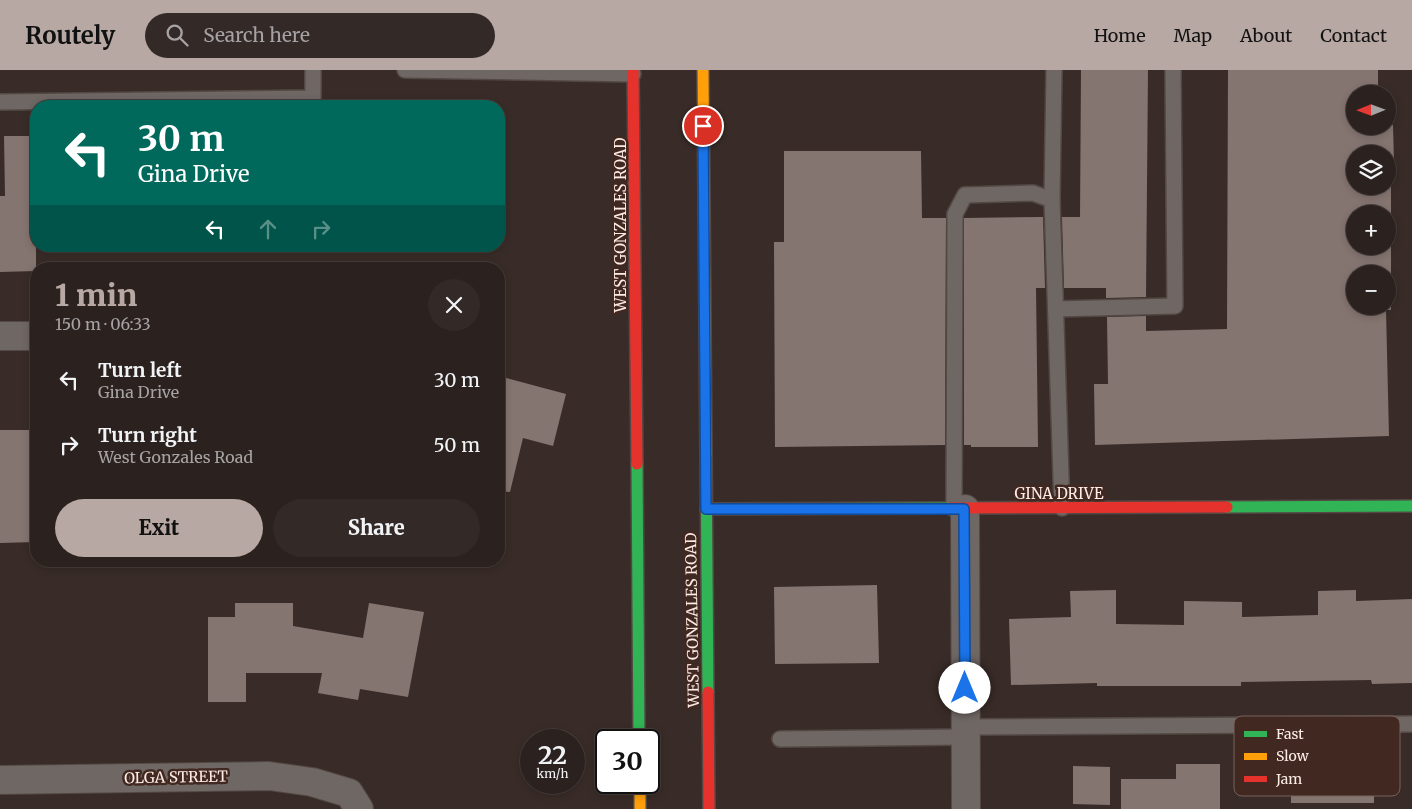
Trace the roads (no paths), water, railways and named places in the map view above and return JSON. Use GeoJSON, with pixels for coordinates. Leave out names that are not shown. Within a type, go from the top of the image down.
{"type":"FeatureCollection","features":[{"type":"Feature","properties":{"kind":"main road","name":"WEST GONZALES ROAD"},"geometry":{"type":"LineString","coordinates":[[703,70],[709,809]]}},
{"type":"Feature","properties":{"kind":"main road","name":"WEST GONZALES ROAD"},"geometry":{"type":"LineString","coordinates":[[633,72],[639,729]]}},
{"type":"Feature","properties":{"kind":"main road","name":"GINA DRIVE"},"geometry":{"type":"LineString","coordinates":[[706,509],[1412,506]]}},
{"type":"Feature","properties":{"kind":"main road"},"geometry":{"type":"LineString","coordinates":[[640,794],[640,809]]}},
{"type":"Feature","properties":{"kind":"street"},"geometry":{"type":"LineString","coordinates":[[0,336],[30,336]]}},
{"type":"Feature","properties":{"kind":"street"},"geometry":{"type":"LineString","coordinates":[[959,509],[966,809]]}},
{"type":"Feature","properties":{"kind":"street","name":"OLGA STREET"},"geometry":{"type":"LineString","coordinates":[[0,780],[269,776],[312,782],[354,801]]}},
{"type":"Feature","properties":{"kind":"lane"},"geometry":{"type":"LineString","coordinates":[[156,100],[313,98],[313,70]]}},
{"type":"Feature","properties":{"kind":"lane"},"geometry":{"type":"LineString","coordinates":[[405,70],[633,72]]}},
{"type":"Feature","properties":{"kind":"lane"},"geometry":{"type":"LineString","coordinates":[[1054,70],[1052,200],[1062,508]]}},
{"type":"Feature","properties":{"kind":"lane"},"geometry":{"type":"LineString","coordinates":[[1056,309],[1175,306],[1173,70]]}},
{"type":"Feature","properties":{"kind":"lane"},"geometry":{"type":"LineString","coordinates":[[0,102],[30,102]]}},
{"type":"Feature","properties":{"kind":"lane"},"geometry":{"type":"LineString","coordinates":[[959,509],[955,214],[965,195],[1033,193],[1052,200]]}},
{"type":"Feature","properties":{"kind":"lane"},"geometry":{"type":"LineString","coordinates":[[780,739],[965,732],[1234,727]]}}]}
